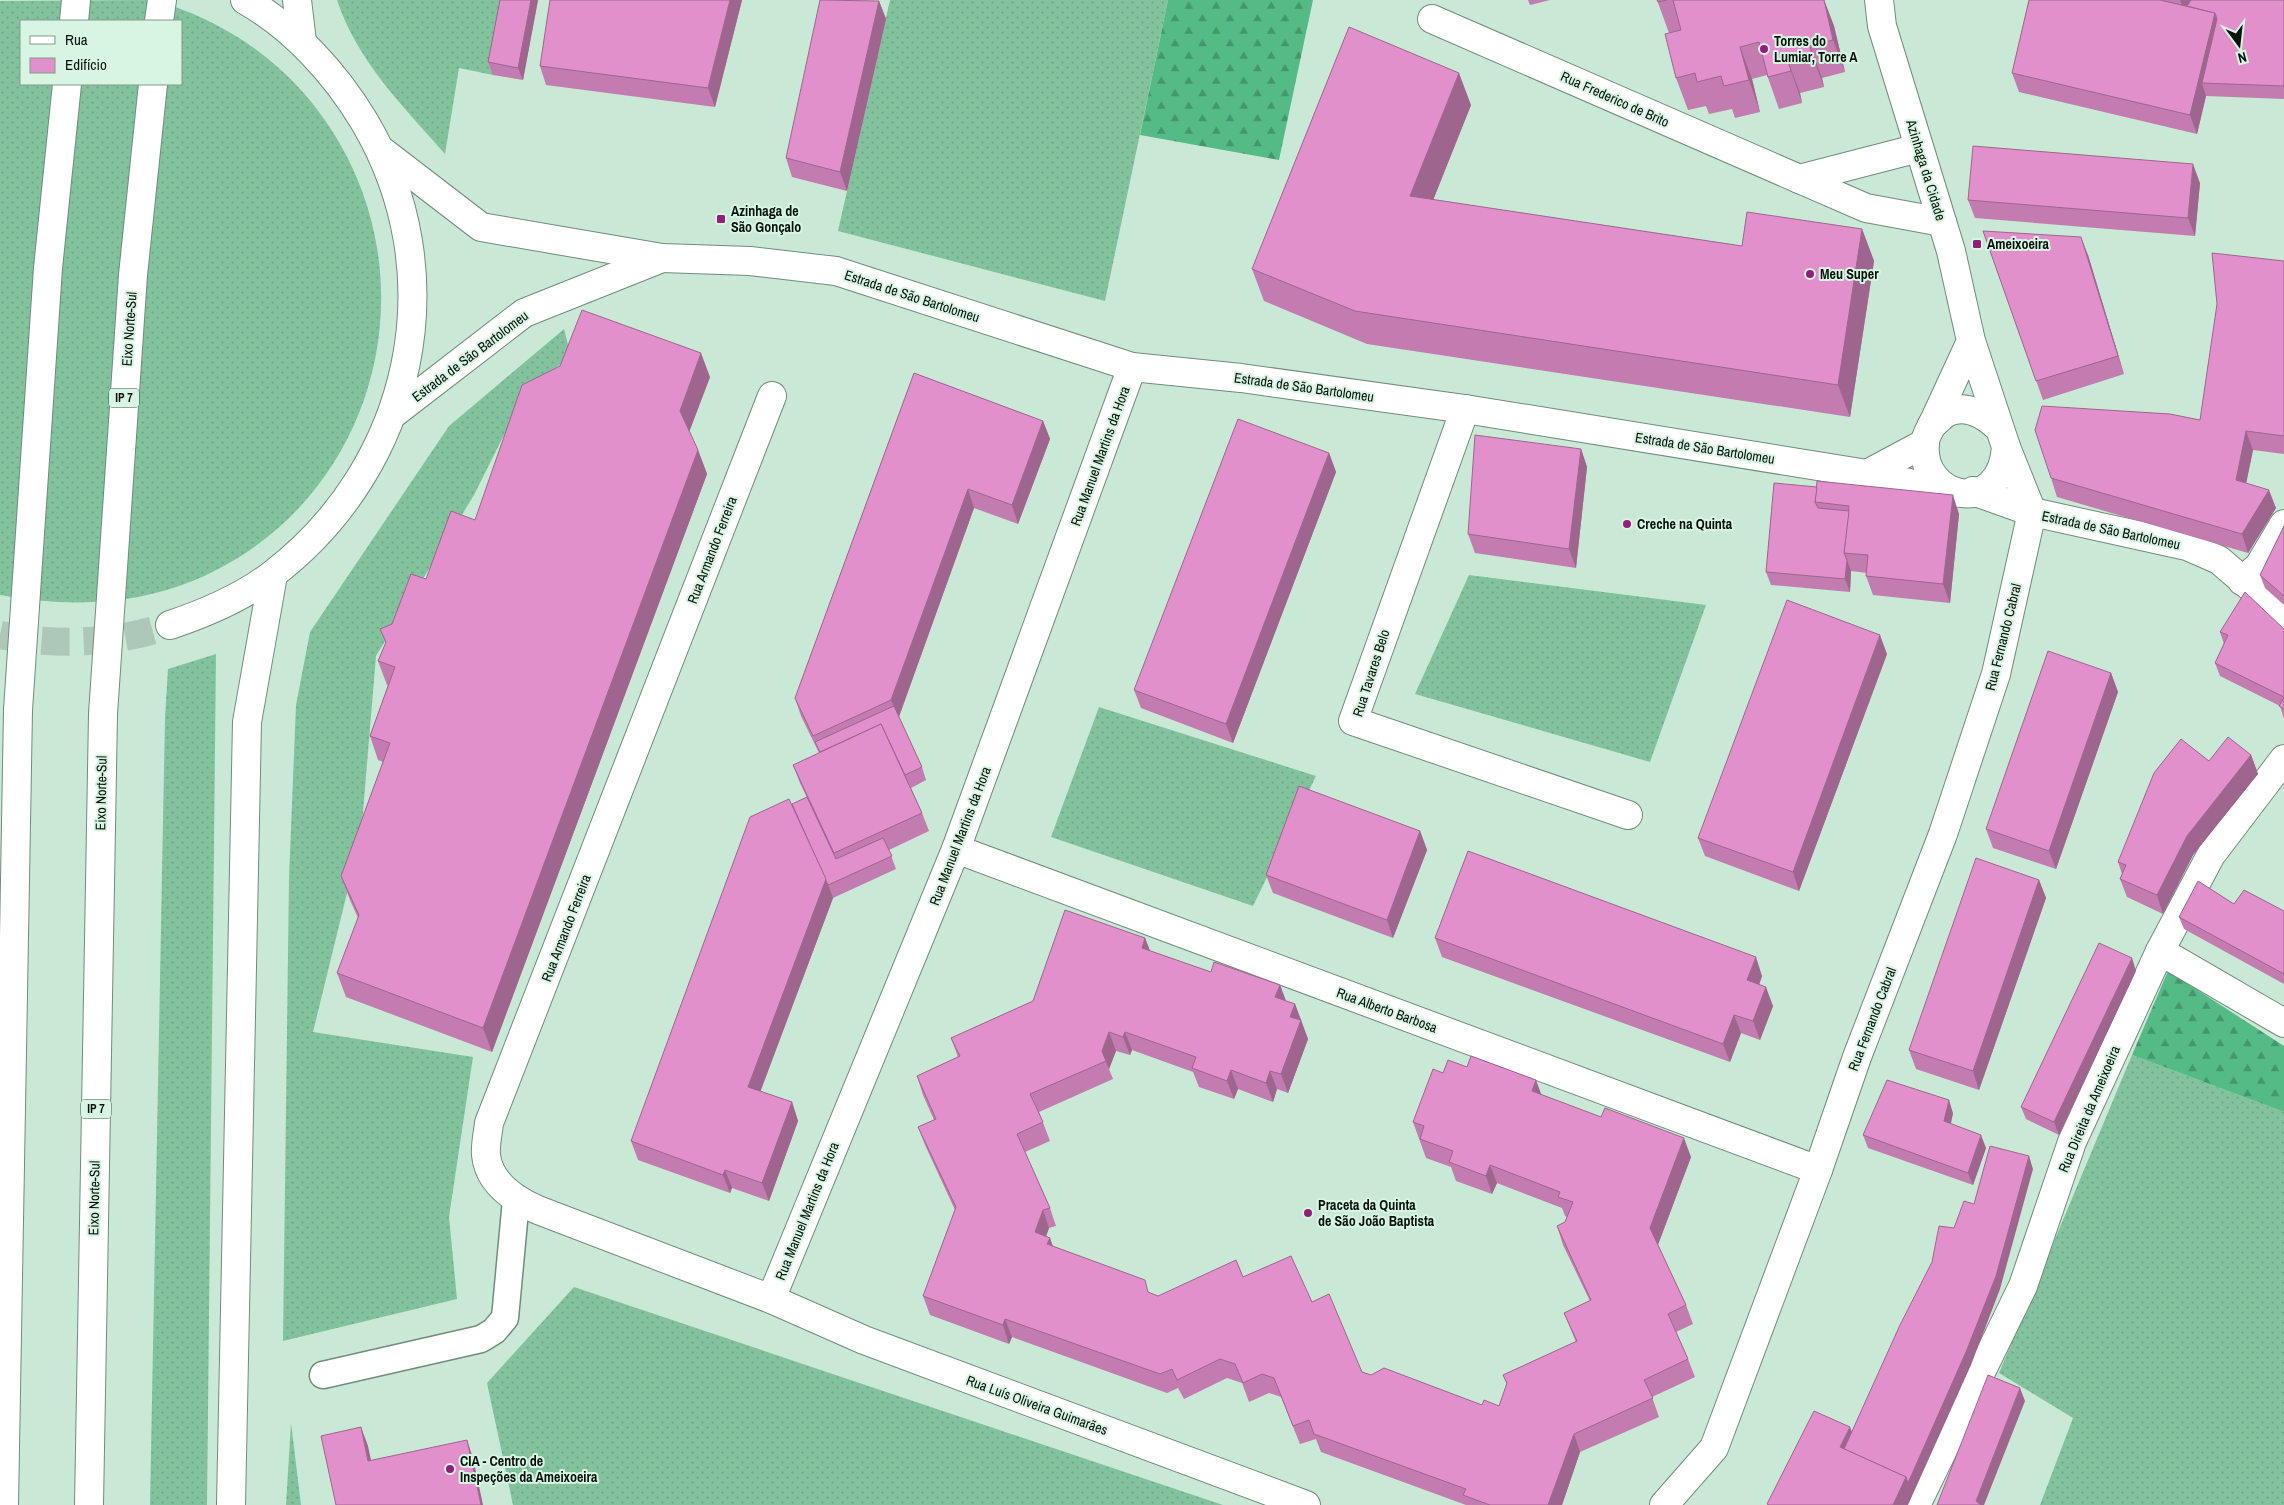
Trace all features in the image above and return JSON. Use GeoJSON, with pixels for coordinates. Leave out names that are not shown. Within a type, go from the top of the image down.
{"type":"FeatureCollection","features":[{"type":"Feature","properties":{"kind":"main road"},"geometry":{"type":"LineString","coordinates":[[74,20],[76,0]]}},
{"type":"Feature","properties":{"kind":"main road"},"geometry":{"type":"LineString","coordinates":[[159,20],[162,0]]}},
{"type":"Feature","properties":{"kind":"main road"},"geometry":{"type":"LineString","coordinates":[[170,625],[214,610],[272,575],[323,530],[364,475],[393,414],[410,349],[414,281],[404,214],[382,151],[347,92],[302,42],[245,0]]}},
{"type":"Feature","properties":{"kind":"main road"},"geometry":{"type":"LineString","coordinates":[[297,0],[302,42]]}},
{"type":"Feature","properties":{"kind":"main road","name":"Azinhaga da Cidade"},"geometry":{"type":"LineString","coordinates":[[1878,0],[1882,26],[1951,252],[1971,341],[2002,437],[2032,512]]}},
{"type":"Feature","properties":{"kind":"main road","name":"Rua Frederico de Brito"},"geometry":{"type":"LineString","coordinates":[[1432,19],[1866,208],[1942,222]]}},
{"type":"Feature","properties":{"kind":"main road"},"geometry":{"type":"LineString","coordinates":[[4,1505],[18,710],[48,268],[67,85]]}},
{"type":"Feature","properties":{"kind":"main road","name":"Eixo Norte-Sul"},"geometry":{"type":"LineString","coordinates":[[89,1505],[103,714],[133,275],[153,85]]}},
{"type":"Feature","properties":{"kind":"main road"},"geometry":{"type":"LineString","coordinates":[[1799,179],[1919,148]]}},
{"type":"Feature","properties":{"kind":"main road","name":"Estrada de São Bartolomeu"},"geometry":{"type":"LineString","coordinates":[[382,151],[481,226],[662,258],[750,261],[836,272],[1132,367],[1241,378],[1465,410],[1867,474],[1964,492],[2032,512],[2187,546],[2219,560],[2242,581]]}},
{"type":"Feature","properties":{"kind":"main road","name":"Estrada de São Bartolomeu"},"geometry":{"type":"LineString","coordinates":[[393,414],[524,312],[662,258]]}},
{"type":"Feature","properties":{"kind":"main road"},"geometry":{"type":"LineString","coordinates":[[1867,474],[1928,434],[1948,412],[1970,410],[1987,417],[2002,437],[2005,463],[1996,481],[1982,491],[1964,492],[1936,481],[1928,463],[1928,434],[1971,341]]}},
{"type":"Feature","properties":{"kind":"main road","name":"Rua Manuel Martins da Hora"},"geometry":{"type":"LineString","coordinates":[[771,1299],[956,849],[1132,367]]}},
{"type":"Feature","properties":{"kind":"main road","name":"Rua Armando Ferreira"},"geometry":{"type":"LineString","coordinates":[[771,1299],[516,1200],[497,1181],[486,1156],[489,1124],[772,396]]}},
{"type":"Feature","properties":{"kind":"main road","name":"Rua Tavares Belo"},"geometry":{"type":"LineString","coordinates":[[1465,410],[1353,721],[1628,815]]}},
{"type":"Feature","properties":{"kind":"main road","name":"Rua Fernando Cabral"},"geometry":{"type":"LineString","coordinates":[[1664,1505],[1714,1448],[1818,1170],[1857,1058],[1943,834],[1996,674],[2032,512]]}},
{"type":"Feature","properties":{"kind":"main road"},"geometry":{"type":"LineString","coordinates":[[2284,524],[2259,566],[2242,581],[2284,616]]}},
{"type":"Feature","properties":{"kind":"main road"},"geometry":{"type":"LineString","coordinates":[[230,1505],[247,722],[272,575]]}},
{"type":"Feature","properties":{"kind":"main road","name":"Rua Direita da Ameixoeira"},"geometry":{"type":"LineString","coordinates":[[1916,1505],[2022,1286],[2072,1142],[2160,951],[2211,855],[2284,759]]}},
{"type":"Feature","properties":{"kind":"main road","name":"Rua Alberto Barbosa"},"geometry":{"type":"LineString","coordinates":[[956,849],[1818,1170]]}},
{"type":"Feature","properties":{"kind":"main road"},"geometry":{"type":"LineString","coordinates":[[2160,951],[2284,1024]]}},
{"type":"Feature","properties":{"kind":"main road","name":"Rua Luís Oliveira Guimarães"},"geometry":{"type":"LineString","coordinates":[[771,1299],[864,1340],[1306,1505]]}},
{"type":"Feature","properties":{"kind":"lane"},"geometry":{"type":"LineString","coordinates":[[323,1375],[481,1339],[494,1331],[504,1318],[510,1286],[516,1200]]}},
{"type":"Feature","properties":{"kind":"green space"},"geometry":{"type":"Polygon","coordinates":[[[150,0],[171,6],[213,23],[251,46],[269,60],[301,90],[345,153],[371,221],[381,292],[374,363],[352,430],[314,490],[262,542],[195,580],[147,595],[99,602],[74,602],[25,599],[0,595],[0,1],[150,0]]]}},
{"type":"Feature","properties":{"kind":"green space"},"geometry":{"type":"Polygon","coordinates":[[[337,0],[507,0],[493,75],[459,68],[445,154],[369,63],[356,43],[337,0]]]}},
{"type":"Feature","properties":{"kind":"green space"},"geometry":{"type":"Polygon","coordinates":[[[890,0],[1168,0],[1105,301],[838,231],[890,0]]]}},
{"type":"Feature","properties":{"kind":"green space"},"geometry":{"type":"Polygon","coordinates":[[[1168,0],[1313,0],[1279,160],[1140,135],[1168,0]]]}},
{"type":"Feature","properties":{"kind":"green space"},"geometry":{"type":"Polygon","coordinates":[[[564,329],[571,356],[526,391],[474,495],[376,656],[361,836],[313,1032],[473,1057],[449,1217],[457,1299],[283,1341],[289,878],[296,705],[310,632],[449,426],[564,329]]]}},
{"type":"Feature","properties":{"kind":"green space"},"geometry":{"type":"Polygon","coordinates":[[[1469,575],[1706,605],[1650,762],[1415,694],[1469,575]]]}},
{"type":"Feature","properties":{"kind":"green space"},"geometry":{"type":"Polygon","coordinates":[[[216,654],[207,1505],[150,1505],[165,717],[168,669],[216,654]]]}},
{"type":"Feature","properties":{"kind":"green space"},"geometry":{"type":"Polygon","coordinates":[[[1099,707],[1316,776],[1253,906],[1051,837],[1099,707]]]}},
{"type":"Feature","properties":{"kind":"green space"},"geometry":{"type":"Polygon","coordinates":[[[2168,971],[2284,1046],[2284,1112],[2132,1055],[2168,971]]]}},
{"type":"Feature","properties":{"kind":"green space"},"geometry":{"type":"Polygon","coordinates":[[[2132,1055],[2284,1112],[2284,1505],[2040,1505],[2073,1418],[1999,1373],[2132,1055]]]}},
{"type":"Feature","properties":{"kind":"green space"},"geometry":{"type":"Polygon","coordinates":[[[574,1287],[1223,1505],[513,1505],[487,1383],[574,1287]]]}},
{"type":"Feature","properties":{"kind":"green space"},"geometry":{"type":"Polygon","coordinates":[[[291,1423],[301,1505],[286,1505],[291,1423]]]}},
{"type":"Feature","properties":{"kind":"building"},"geometry":{"type":"Polygon","coordinates":[[[500,0],[531,0],[518,68],[488,62],[500,0]]]}},
{"type":"Feature","properties":{"kind":"building"},"geometry":{"type":"Polygon","coordinates":[[[550,0],[730,0],[708,88],[540,66],[550,0]]]}},
{"type":"Feature","properties":{"kind":"building"},"geometry":{"type":"Polygon","coordinates":[[[820,0],[879,1],[840,172],[786,158],[820,0]]]}},
{"type":"Feature","properties":{"kind":"building","name":"Torres do Lumiar, Torre A"},"geometry":{"type":"Polygon","coordinates":[[[1673,0],[1824,0],[1833,40],[1810,46],[1812,55],[1788,61],[1791,71],[1768,77],[1759,42],[1740,47],[1749,80],[1724,86],[1721,76],[1697,82],[1695,73],[1676,78],[1665,34],[1681,30],[1673,0]]]}},
{"type":"Feature","properties":{"kind":"building"},"geometry":{"type":"Polygon","coordinates":[[[2029,0],[2160,0],[2215,13],[2190,115],[2012,73],[2029,0]]]}},
{"type":"Feature","properties":{"kind":"building"},"geometry":{"type":"Polygon","coordinates":[[[2191,0],[2284,0],[2284,86],[2202,83],[2217,19],[2215,13],[2187,6],[2191,0]]]}},
{"type":"Feature","properties":{"kind":"building"},"geometry":{"type":"Polygon","coordinates":[[[1349,27],[1459,73],[1410,196],[1742,246],[1747,212],[1862,229],[1838,385],[1355,311],[1252,269],[1349,27]]]}},
{"type":"Feature","properties":{"kind":"building"},"geometry":{"type":"Polygon","coordinates":[[[1973,146],[2193,164],[2188,218],[1968,200],[1973,146]]]}},
{"type":"Feature","properties":{"kind":"building"},"geometry":{"type":"Polygon","coordinates":[[[1983,231],[2081,237],[2118,356],[2036,381],[1983,231]]]}},
{"type":"Feature","properties":{"kind":"building"},"geometry":{"type":"Polygon","coordinates":[[[2212,253],[2284,261],[2284,436],[2246,431],[2236,480],[2269,490],[2242,534],[2051,478],[2035,430],[2042,406],[2170,414],[2200,420],[2217,304],[2212,253]]]}},
{"type":"Feature","properties":{"kind":"building"},"geometry":{"type":"Polygon","coordinates":[[[582,310],[701,353],[680,411],[698,450],[483,1028],[337,973],[359,915],[341,876],[390,743],[370,736],[395,667],[378,661],[386,642],[380,629],[392,624],[411,574],[426,579],[451,511],[475,520],[522,385],[560,366],[582,310]]]}},
{"type":"Feature","properties":{"kind":"building"},"geometry":{"type":"Polygon","coordinates":[[[914,373],[1043,421],[1012,505],[968,489],[891,700],[813,736],[795,698],[914,373]]]}},
{"type":"Feature","properties":{"kind":"building"},"geometry":{"type":"Polygon","coordinates":[[[1238,419],[1329,453],[1226,724],[1134,690],[1238,419]]]}},
{"type":"Feature","properties":{"kind":"building"},"geometry":{"type":"Polygon","coordinates":[[[1475,435],[1581,449],[1569,549],[1468,534],[1475,435]]]}},
{"type":"Feature","properties":{"kind":"building"},"geometry":{"type":"Polygon","coordinates":[[[1817,481],[1953,495],[1943,584],[1866,576],[1868,555],[1844,553],[1849,506],[1815,502],[1817,481]]]}},
{"type":"Feature","properties":{"kind":"building"},"geometry":{"type":"Polygon","coordinates":[[[1774,483],[1817,487],[1815,502],[1818,508],[1849,511],[1844,553],[1847,560],[1845,579],[1766,572],[1774,483]]]}},
{"type":"Feature","properties":{"kind":"building"},"geometry":{"type":"Polygon","coordinates":[[[2284,526],[2284,596],[2260,575],[2284,526]]]}},
{"type":"Feature","properties":{"kind":"building"},"geometry":{"type":"Polygon","coordinates":[[[2245,592],[2284,629],[2284,697],[2215,663],[2228,635],[2220,632],[2245,592]]]}},
{"type":"Feature","properties":{"kind":"building"},"geometry":{"type":"Polygon","coordinates":[[[1787,600],[1880,635],[1793,872],[1698,838],[1787,600]]]}},
{"type":"Feature","properties":{"kind":"building"},"geometry":{"type":"Polygon","coordinates":[[[2048,651],[2111,673],[2049,851],[1986,829],[2048,651]]]}},
{"type":"Feature","properties":{"kind":"building"},"geometry":{"type":"Polygon","coordinates":[[[2284,698],[2284,709],[2279,706],[2284,698]]]}},
{"type":"Feature","properties":{"kind":"building"},"geometry":{"type":"Polygon","coordinates":[[[894,706],[922,767],[905,775],[881,724],[820,752],[815,742],[894,706]]]}},
{"type":"Feature","properties":{"kind":"building"},"geometry":{"type":"Polygon","coordinates":[[[881,724],[922,813],[834,853],[793,765],[881,724]]]}},
{"type":"Feature","properties":{"kind":"building"},"geometry":{"type":"Polygon","coordinates":[[[2228,737],[2251,755],[2187,836],[2157,895],[2120,879],[2126,865],[2118,862],[2154,773],[2181,739],[2209,761],[2228,737]]]}},
{"type":"Feature","properties":{"kind":"building"},"geometry":{"type":"Polygon","coordinates":[[[1299,786],[1420,831],[1387,920],[1266,875],[1299,786]]]}},
{"type":"Feature","properties":{"kind":"building"},"geometry":{"type":"Polygon","coordinates":[[[807,797],[836,859],[883,838],[892,856],[828,885],[792,804],[807,797]]]}},
{"type":"Feature","properties":{"kind":"building"},"geometry":{"type":"Polygon","coordinates":[[[789,799],[826,879],[748,1087],[792,1102],[762,1183],[725,1170],[723,1175],[631,1141],[750,817],[789,799]]]}},
{"type":"Feature","properties":{"kind":"building"},"geometry":{"type":"Polygon","coordinates":[[[1468,851],[1756,957],[1747,980],[1766,987],[1753,1021],[1734,1015],[1723,1044],[1435,938],[1468,851]]]}},
{"type":"Feature","properties":{"kind":"building"},"geometry":{"type":"Polygon","coordinates":[[[1976,858],[2039,880],[1973,1071],[1909,1050],[1976,858]]]}},
{"type":"Feature","properties":{"kind":"building"},"geometry":{"type":"Polygon","coordinates":[[[2198,881],[2234,904],[2244,890],[2284,911],[2284,974],[2179,917],[2198,881]]]}},
{"type":"Feature","properties":{"kind":"building"},"geometry":{"type":"Polygon","coordinates":[[[1065,910],[1145,938],[1142,948],[1211,972],[1214,962],[1280,985],[1275,997],[1295,1004],[1290,1017],[1301,1020],[1281,1074],[1270,1071],[1266,1083],[1231,1070],[1227,1081],[1192,1068],[1196,1057],[1125,1032],[1123,1037],[1109,1032],[1102,1051],[1106,1061],[1030,1094],[1043,1122],[1017,1134],[1050,1208],[1043,1210],[1035,1232],[1050,1238],[1047,1244],[1145,1280],[1148,1292],[1158,1296],[1236,1260],[1243,1277],[1291,1256],[1312,1302],[1329,1294],[1362,1372],[1371,1375],[1384,1368],[1482,1405],[1484,1400],[1499,1406],[1507,1383],[1503,1375],[1577,1341],[1564,1313],[1591,1300],[1557,1226],[1565,1222],[1573,1202],[1558,1197],[1560,1192],[1490,1165],[1486,1176],[1449,1162],[1453,1151],[1420,1139],[1424,1126],[1413,1122],[1433,1069],[1443,1073],[1448,1060],[1467,1067],[1471,1056],[1536,1080],[1532,1091],[1601,1117],[1605,1108],[1684,1138],[1650,1228],[1686,1305],[1668,1314],[1688,1359],[1644,1380],[1653,1398],[1574,1434],[1548,1505],[1490,1505],[1463,1495],[1466,1489],[1314,1434],[1309,1420],[1293,1426],[1274,1378],[1262,1374],[1243,1383],[1235,1364],[1220,1359],[1177,1380],[1172,1369],[1160,1374],[1005,1319],[1003,1325],[923,1296],[956,1207],[918,1127],[936,1119],[917,1076],[960,1056],[951,1038],[1033,1001],[1065,910]]]}},
{"type":"Feature","properties":{"kind":"building"},"geometry":{"type":"Polygon","coordinates":[[[2099,943],[2132,958],[2054,1122],[2021,1107],[2099,943]]]}},
{"type":"Feature","properties":{"kind":"building"},"geometry":{"type":"Polygon","coordinates":[[[1887,1080],[1949,1100],[1944,1121],[1981,1135],[1968,1173],[1863,1135],[1887,1080]]]}},
{"type":"Feature","properties":{"kind":"building"},"geometry":{"type":"Polygon","coordinates":[[[1990,1146],[2029,1156],[1996,1276],[1966,1352],[1908,1483],[1906,1477],[1844,1449],[1900,1325],[1932,1262],[1939,1226],[1954,1228],[1964,1201],[1974,1204],[1990,1146]]]}},
{"type":"Feature","properties":{"kind":"building"},"geometry":{"type":"Polygon","coordinates":[[[1988,1375],[2020,1388],[1976,1501],[1981,1505],[1937,1505],[1988,1375]]]}},
{"type":"Feature","properties":{"kind":"building"},"geometry":{"type":"Polygon","coordinates":[[[1814,1411],[1850,1427],[1840,1447],[1906,1477],[1893,1505],[1767,1504],[1814,1411]]]}},
{"type":"Feature","properties":{"kind":"building","name":"CIA - Centro de Inspeções da Ameixoeira"},"geometry":{"type":"Polygon","coordinates":[[[361,1427],[368,1461],[467,1440],[481,1505],[336,1505],[321,1436],[361,1427]]]}},
{"type":"Feature","properties":{"kind":"tunnel"},"geometry":{"type":"LineString","coordinates":[[0,635],[42,641],[86,641],[129,636],[170,625]]}},
{"type":"Feature","properties":{"kind":"place","name":"Torres do Lumiar, Torre A"},"geometry":{"type":"Point","coordinates":[1764,49]}},
{"type":"Feature","properties":{"kind":"place","name":"Azinhaga de São Gonçalo"},"geometry":{"type":"Point","coordinates":[721,219]}},
{"type":"Feature","properties":{"kind":"place","name":"Ameixoeira"},"geometry":{"type":"Point","coordinates":[1977,244]}},
{"type":"Feature","properties":{"kind":"place","name":"Meu Super"},"geometry":{"type":"Point","coordinates":[1810,274]}},
{"type":"Feature","properties":{"kind":"place","name":"Creche na Quinta"},"geometry":{"type":"Point","coordinates":[1627,524]}},
{"type":"Feature","properties":{"kind":"place","name":"Praceta da Quinta de São João Baptista"},"geometry":{"type":"Point","coordinates":[1308,1213]}},
{"type":"Feature","properties":{"kind":"place","name":"CIA - Centro de Inspeções da Ameixoeira"},"geometry":{"type":"Point","coordinates":[450,1469]}}]}
